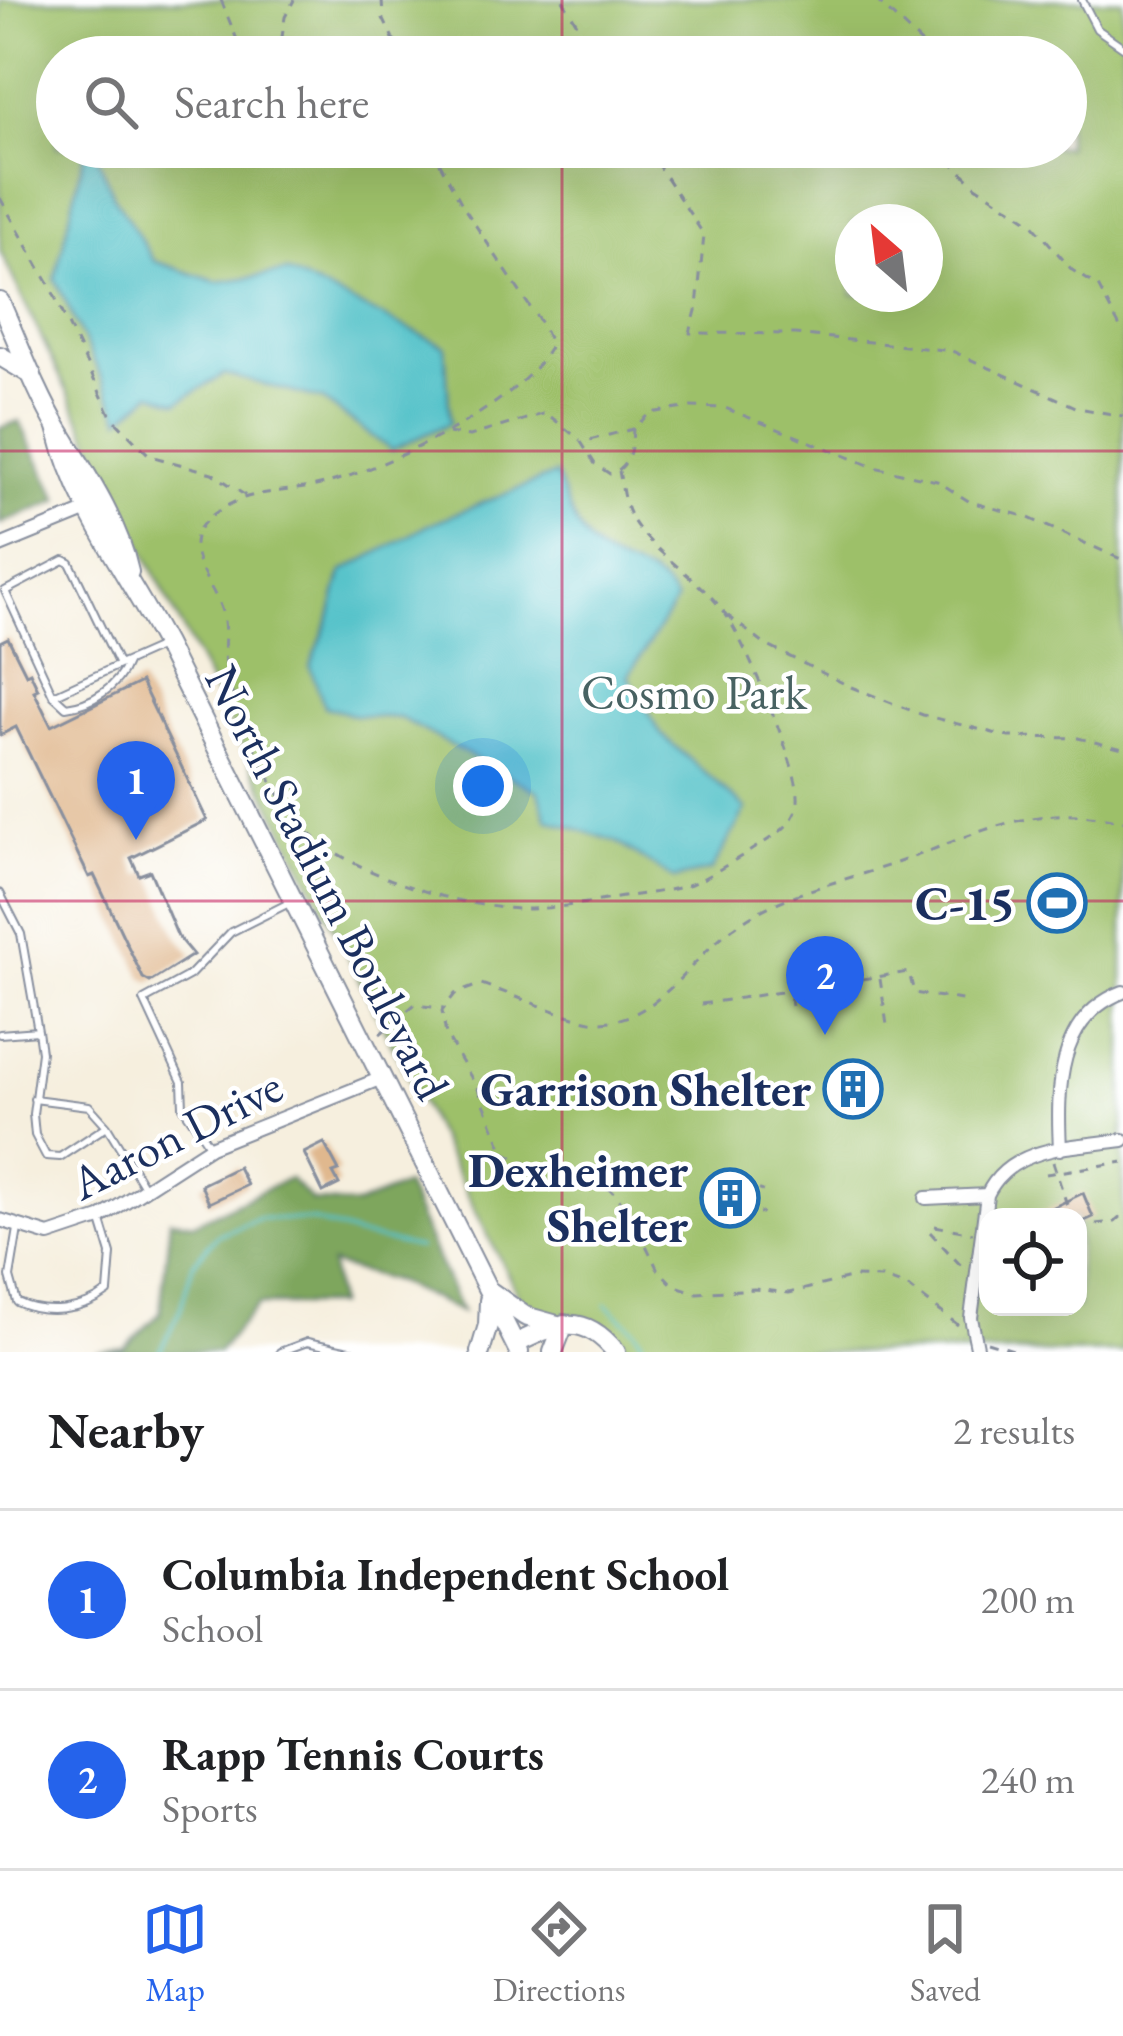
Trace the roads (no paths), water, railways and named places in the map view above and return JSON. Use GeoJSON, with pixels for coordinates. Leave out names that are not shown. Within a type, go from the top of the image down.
{"type":"FeatureCollection","features":[{"type":"Feature","properties":{"kind":"main road","name":"North Stadium Boulevard"},"geometry":{"type":"LineString","coordinates":[[0,302],[6,332],[80,460],[124,550],[130,576],[517,1348]]}},
{"type":"Feature","properties":{"kind":"main road"},"geometry":{"type":"LineString","coordinates":[[0,356],[33,375]]}},
{"type":"Feature","properties":{"kind":"main road","name":"North Stadium Boulevard"},"geometry":{"type":"LineString","coordinates":[[57,427],[67,467],[88,510],[112,556],[130,576]]}},
{"type":"Feature","properties":{"kind":"main road"},"geometry":{"type":"LineString","coordinates":[[488,1289],[525,1316],[589,1327],[616,1352]]}},
{"type":"Feature","properties":{"kind":"main road"},"geometry":{"type":"LineString","coordinates":[[480,1352],[488,1325],[488,1289]]}},
{"type":"Feature","properties":{"kind":"main road"},"geometry":{"type":"LineString","coordinates":[[517,1348],[561,1325]]}},
{"type":"Feature","properties":{"kind":"main road"},"geometry":{"type":"LineString","coordinates":[[554,1352],[561,1325]]}},
{"type":"Feature","properties":{"kind":"street"},"geometry":{"type":"LineString","coordinates":[[0,546],[88,510]]}},
{"type":"Feature","properties":{"kind":"street"},"geometry":{"type":"LineString","coordinates":[[1056,1150],[1058,1097],[1067,1051],[1092,1011],[1123,992]]}},
{"type":"Feature","properties":{"kind":"street","name":"Aaron Drive"},"geometry":{"type":"LineString","coordinates":[[0,1220],[49,1235],[100,1219],[210,1147],[382,1078]]}},
{"type":"Feature","properties":{"kind":"street"},"geometry":{"type":"LineString","coordinates":[[978,1352],[971,1334],[974,1280],[993,1182],[1015,1163],[1056,1150],[1123,1140]]}},
{"type":"Feature","properties":{"kind":"street"},"geometry":{"type":"LineString","coordinates":[[926,1198],[987,1196]]}},
{"type":"Feature","properties":{"kind":"lane"},"geometry":{"type":"LineString","coordinates":[[1082,0],[1097,29],[1123,47]]}},
{"type":"Feature","properties":{"kind":"lane"},"geometry":{"type":"LineString","coordinates":[[58,561],[70,563],[123,663],[122,677],[111,688],[66,707],[53,695],[4,588],[58,561]]}},
{"type":"Feature","properties":{"kind":"lane"},"geometry":{"type":"LineString","coordinates":[[53,695],[165,644]]}},
{"type":"Feature","properties":{"kind":"lane"},"geometry":{"type":"LineString","coordinates":[[0,892],[22,934],[38,1031],[35,1136],[46,1156],[60,1157],[106,1126]]}},
{"type":"Feature","properties":{"kind":"lane"},"geometry":{"type":"LineString","coordinates":[[210,1147],[200,1126],[183,1108],[182,1082],[144,1000],[190,975],[231,932],[294,901]]}},
{"type":"Feature","properties":{"kind":"lane"},"geometry":{"type":"LineString","coordinates":[[0,1034],[38,1031]]}},
{"type":"Feature","properties":{"kind":"lane"},"geometry":{"type":"LineString","coordinates":[[34,1099],[89,1106],[146,1189]]}},
{"type":"Feature","properties":{"kind":"lane"},"geometry":{"type":"LineString","coordinates":[[19,1226],[10,1277],[17,1302],[38,1310],[68,1309],[95,1302],[108,1292],[111,1255],[100,1219]]}},
{"type":"Feature","properties":{"kind":"lane"},"geometry":{"type":"LineString","coordinates":[[280,1352],[307,1342],[354,1352]]}},
{"type":"Feature","properties":{"kind":"water"},"geometry":{"type":"Polygon","coordinates":[[[81,168],[102,168],[113,195],[154,261],[217,282],[287,272],[445,346],[450,423],[391,450],[323,400],[224,374],[178,402],[152,393],[121,419],[55,279],[81,168]]]}},
{"type":"Feature","properties":{"kind":"water"},"geometry":{"type":"Polygon","coordinates":[[[556,474],[574,520],[595,549],[652,576],[676,601],[628,676],[661,734],[746,809],[712,870],[674,879],[615,841],[547,819],[539,792],[400,718],[325,707],[310,667],[342,572],[434,522],[556,474]]]}},
{"type":"Feature","properties":{"kind":"waterway"},"geometry":{"type":"LineString","coordinates":[[159,1352],[179,1314],[193,1264],[217,1235],[260,1218],[314,1221],[419,1248]]}},
{"type":"Feature","properties":{"kind":"waterway"},"geometry":{"type":"LineString","coordinates":[[606,1304],[635,1330],[649,1352]]}},
{"type":"Feature","properties":{"kind":"place","name":"Columbia Independent School"},"geometry":{"type":"Point","coordinates":[136,840]}},
{"type":"Feature","properties":{"kind":"place","name":"C-15"},"geometry":{"type":"Point","coordinates":[1057,903]}},
{"type":"Feature","properties":{"kind":"place","name":"Rapp Tennis Courts"},"geometry":{"type":"Point","coordinates":[825,1035]}},
{"type":"Feature","properties":{"kind":"place","name":"Garrison Shelter"},"geometry":{"type":"Point","coordinates":[853,1089]}},
{"type":"Feature","properties":{"kind":"place","name":"Dexheimer Shelter"},"geometry":{"type":"Point","coordinates":[730,1198]}},
{"type":"Feature","properties":{"kind":"park label","name":"Cosmo Park"},"geometry":{"type":"Point","coordinates":[694,692]}}]}
